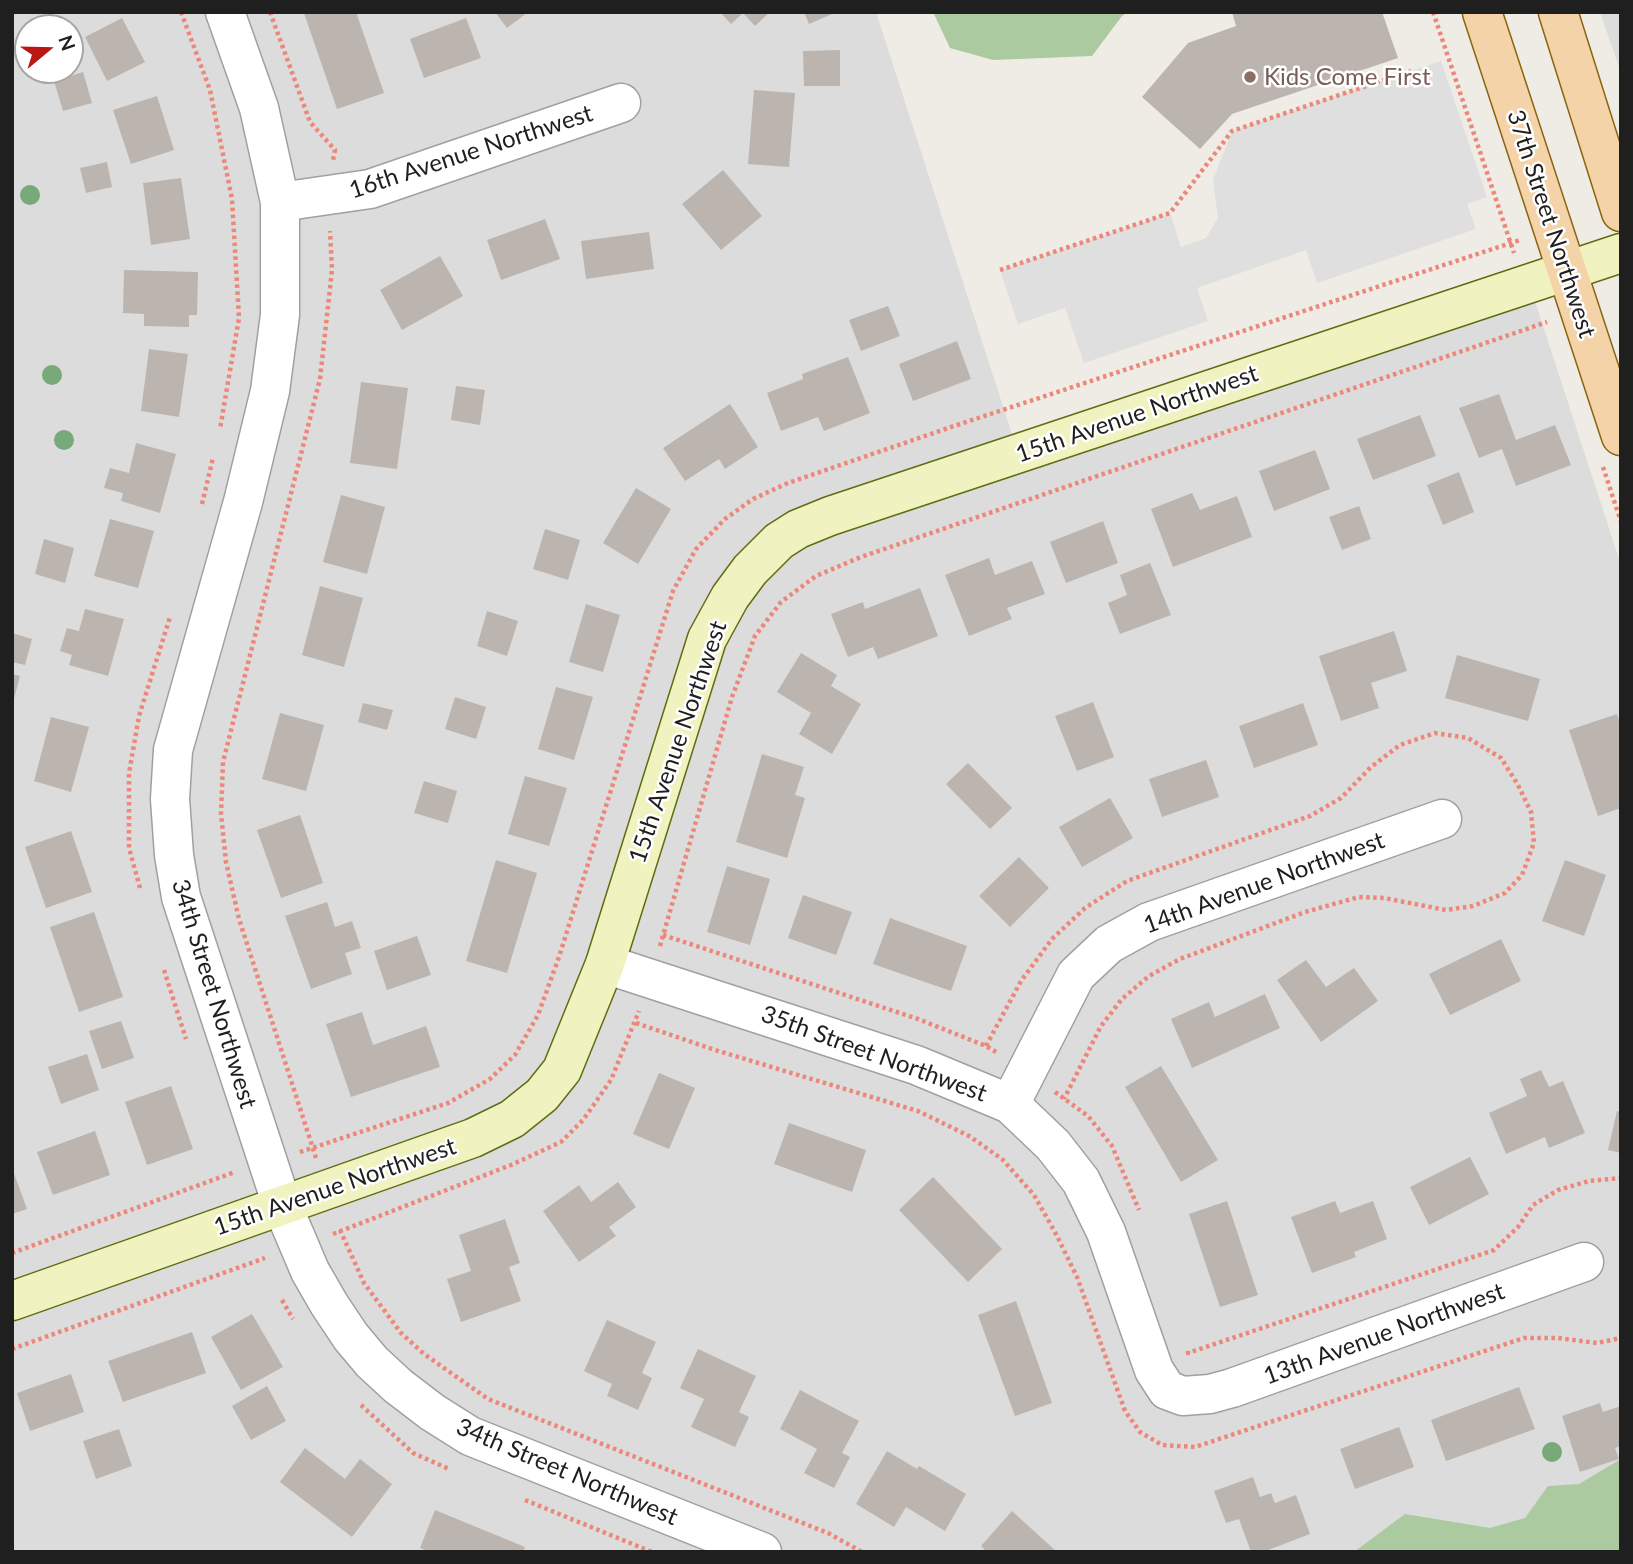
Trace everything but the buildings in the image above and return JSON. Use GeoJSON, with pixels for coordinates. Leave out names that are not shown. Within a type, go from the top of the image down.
{"type":"FeatureCollection","features":[{"type":"Feature","properties":{"kind":"main road","name":"37th Street Northwest"},"geometry":{"type":"LineString","coordinates":[[1482,12],[1621,436]]}},
{"type":"Feature","properties":{"kind":"main road"},"geometry":{"type":"LineString","coordinates":[[1558,12],[1621,212]]}},
{"type":"Feature","properties":{"kind":"street","name":"34th Street Northwest"},"geometry":{"type":"LineString","coordinates":[[225,12],[258,108],[280,202],[280,315],[270,391],[243,502],[173,750],[170,799],[174,855],[181,897],[282,1205],[310,1271],[352,1338],[372,1362],[432,1412],[470,1436],[762,1552]]}},
{"type":"Feature","properties":{"kind":"street","name":"16th Avenue Northwest"},"geometry":{"type":"LineString","coordinates":[[280,202],[370,188],[621,103]]}},
{"type":"Feature","properties":{"kind":"street","name":"15th Avenue Northwest"},"geometry":{"type":"LineString","coordinates":[[12,1301],[473,1138],[512,1119],[542,1095],[562,1070],[604,964],[707,639],[730,597],[750,570],[779,541],[798,529],[831,516],[1621,253]]}},
{"type":"Feature","properties":{"kind":"street","name":"14th Avenue Northwest"},"geometry":{"type":"LineString","coordinates":[[1010,1104],[1076,975],[1109,944],[1149,922],[1442,819]]}},
{"type":"Feature","properties":{"kind":"street","name":"35th Street Northwest"},"geometry":{"type":"LineString","coordinates":[[604,964],[916,1065],[1010,1104],[1053,1145],[1081,1181],[1106,1232],[1154,1370],[1167,1390],[1183,1396]]}},
{"type":"Feature","properties":{"kind":"street","name":"13th Avenue Northwest"},"geometry":{"type":"LineString","coordinates":[[1183,1396],[1210,1394],[1232,1388],[1584,1262]]}},
{"type":"Feature","properties":{"kind":"path"},"geometry":{"type":"LineString","coordinates":[[270,12],[310,122],[335,150],[328,196],[332,270],[320,379],[223,762],[221,814],[226,862],[239,919],[313,1148],[447,1103],[491,1079],[515,1055],[538,1015],[559,957],[673,591],[696,549],[725,519],[753,499],[788,483],[1510,243],[1433,12]]}},
{"type":"Feature","properties":{"kind":"path"},"geometry":{"type":"LineString","coordinates":[[1000,270],[1170,213],[1232,131],[1411,71]]}},
{"type":"Feature","properties":{"kind":"path"},"geometry":{"type":"LineString","coordinates":[[986,1046],[918,1019],[663,935],[732,697],[755,636],[781,602],[816,576],[861,556],[1549,321]]}},
{"type":"Feature","properties":{"kind":"path"},"geometry":{"type":"LineString","coordinates":[[1064,1098],[1088,1116],[1112,1146],[1139,1211]]}},
{"type":"Feature","properties":{"kind":"path"},"geometry":{"type":"LineString","coordinates":[[12,1253],[233,1173]]}},
{"type":"Feature","properties":{"kind":"path"},"geometry":{"type":"LineString","coordinates":[[1184,1340],[1188,1353],[1494,1251],[1518,1227],[1533,1205],[1558,1190],[1589,1181],[1621,1178]]}},
{"type":"Feature","properties":{"kind":"path"},"geometry":{"type":"LineString","coordinates":[[340,1231],[364,1283],[401,1333],[424,1354],[488,1399],[828,1533],[862,1552]]}},
{"type":"Feature","properties":{"kind":"path"},"geometry":{"type":"LineString","coordinates":[[12,1349],[262,1259]]}},
{"type":"Feature","properties":{"kind":"shaded area"},"geometry":{"type":"Polygon","coordinates":[[[12,12],[876,12],[1018,453],[1529,283],[1621,565],[1621,1512],[1507,1552],[12,1552],[12,12]]]}},
{"type":"Feature","properties":{"kind":"shaded area"},"geometry":{"type":"Polygon","coordinates":[[[1600,12],[1621,12],[1621,73],[1600,12]]]}},
{"type":"Feature","properties":{"kind":"shaded area"},"geometry":{"type":"Polygon","coordinates":[[[1441,61],[1487,197],[1467,204],[1476,229],[1317,283],[1306,250],[1197,288],[1208,321],[1084,363],[1065,308],[1018,324],[1000,270],[1170,213],[1181,247],[1206,238],[1218,218],[1213,180],[1232,131],[1441,61]]]}},
{"type":"Feature","properties":{"kind":"green space"},"geometry":{"type":"Polygon","coordinates":[[[933,12],[1128,12],[1122,16],[1092,56],[993,60],[950,48],[933,12]]]}},
{"type":"Feature","properties":{"kind":"green space"},"geometry":{"type":"Polygon","coordinates":[[[1621,1459],[1621,1552],[1354,1552],[1405,1514],[1490,1528],[1525,1518],[1548,1486],[1579,1484],[1621,1459]]]}},
{"type":"Feature","properties":{"kind":"place","name":"Kids Come First"},"geometry":{"type":"Point","coordinates":[1250,77]}}]}
